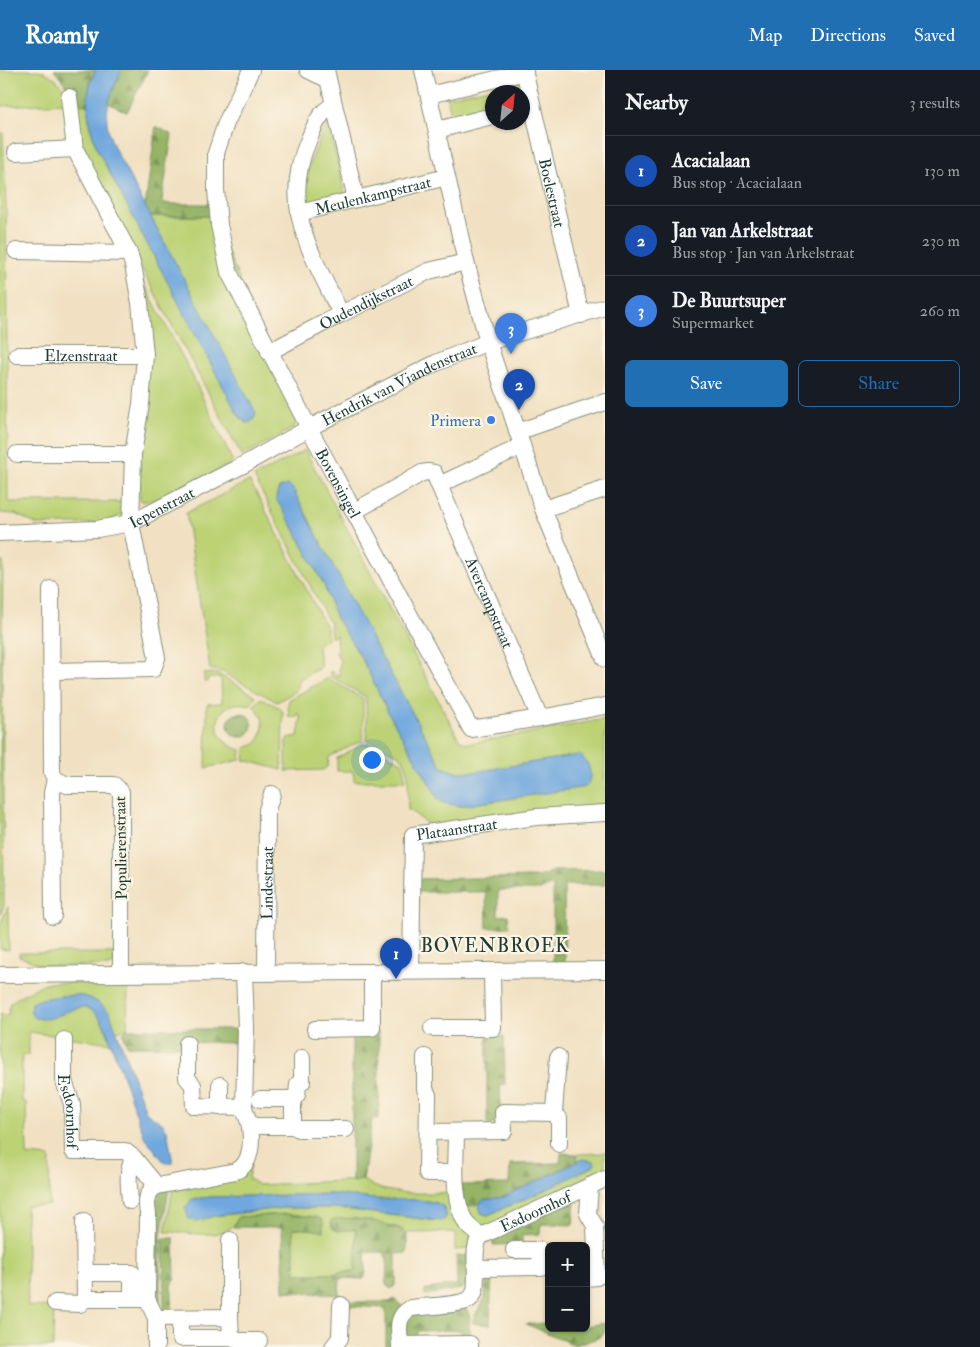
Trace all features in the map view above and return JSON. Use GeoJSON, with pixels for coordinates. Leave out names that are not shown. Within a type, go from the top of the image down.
{"type":"FeatureCollection","features":[{"type":"Feature","properties":{"kind":"street","name":"Bovensingel"},"geometry":{"type":"LineString","coordinates":[[251,70],[226,123],[216,153],[216,190],[219,226],[229,272],[309,428],[471,729],[605,706]]}},
{"type":"Feature","properties":{"kind":"street"},"geometry":{"type":"LineString","coordinates":[[308,70],[326,75],[356,198]]}},
{"type":"Feature","properties":{"kind":"street"},"geometry":{"type":"LineString","coordinates":[[423,70],[466,262],[488,342],[543,509],[605,659]]}},
{"type":"Feature","properties":{"kind":"street"},"geometry":{"type":"LineString","coordinates":[[429,95],[524,71]]}},
{"type":"Feature","properties":{"kind":"street","name":"Boelestraat"},"geometry":{"type":"LineString","coordinates":[[524,71],[526,85]]}},
{"type":"Feature","properties":{"kind":"street"},"geometry":{"type":"LineString","coordinates":[[52,671],[153,668],[157,658],[131,523],[133,454],[141,404],[145,355],[140,303],[129,253],[76,149],[69,97]]}},
{"type":"Feature","properties":{"kind":"street"},"geometry":{"type":"LineString","coordinates":[[333,105],[324,110],[319,116],[301,160],[296,190],[301,228],[306,243],[341,314]]}},
{"type":"Feature","properties":{"kind":"street","name":"Boelestraat"},"geometry":{"type":"LineString","coordinates":[[530,116],[581,315]]}},
{"type":"Feature","properties":{"kind":"street"},"geometry":{"type":"LineString","coordinates":[[437,130],[485,118]]}},
{"type":"Feature","properties":{"kind":"street"},"geometry":{"type":"LineString","coordinates":[[16,152],[76,149]]}},
{"type":"Feature","properties":{"kind":"street","name":"Meulenkampstraat"},"geometry":{"type":"LineString","coordinates":[[299,213],[447,177]]}},
{"type":"Feature","properties":{"kind":"street"},"geometry":{"type":"LineString","coordinates":[[16,251],[129,253]]}},
{"type":"Feature","properties":{"kind":"street","name":"Oudendijkstraat"},"geometry":{"type":"LineString","coordinates":[[269,352],[429,270],[466,262]]}},
{"type":"Feature","properties":{"kind":"street","name":"Hendrik van Viandenstraat"},"geometry":{"type":"LineString","coordinates":[[309,428],[436,363],[488,342],[605,307]]}},
{"type":"Feature","properties":{"kind":"street","name":"Elzenstraat"},"geometry":{"type":"LineString","coordinates":[[17,355],[145,355]]}},
{"type":"Feature","properties":{"kind":"street"},"geometry":{"type":"LineString","coordinates":[[355,511],[422,473],[434,473],[439,485],[519,439],[605,402]]}},
{"type":"Feature","properties":{"kind":"street","name":"Iepenstraat"},"geometry":{"type":"LineString","coordinates":[[0,533],[97,529],[131,523],[243,465],[309,428]]}},
{"type":"Feature","properties":{"kind":"street"},"geometry":{"type":"LineString","coordinates":[[17,454],[133,454]]}},
{"type":"Feature","properties":{"kind":"street","name":"Avercampstraat"},"geometry":{"type":"LineString","coordinates":[[439,485],[540,718]]}},
{"type":"Feature","properties":{"kind":"street"},"geometry":{"type":"LineString","coordinates":[[543,509],[605,490]]}},
{"type":"Feature","properties":{"kind":"street"},"geometry":{"type":"LineString","coordinates":[[51,589],[52,772],[55,779],[52,793],[53,916]]}},
{"type":"Feature","properties":{"kind":"street","name":"Populierenstraat"},"geometry":{"type":"LineString","coordinates":[[55,779],[66,785],[114,785],[121,792],[121,974]]}},
{"type":"Feature","properties":{"kind":"street","name":"Lindestraat"},"geometry":{"type":"LineString","coordinates":[[266,973],[267,810],[272,794]]}},
{"type":"Feature","properties":{"kind":"street","name":"Plataanstraat"},"geometry":{"type":"LineString","coordinates":[[411,971],[412,835],[536,817],[605,814]]}},
{"type":"Feature","properties":{"kind":"street"},"geometry":{"type":"LineString","coordinates":[[0,974],[605,970]]}},
{"type":"Feature","properties":{"kind":"street"},"geometry":{"type":"LineString","coordinates":[[432,1028],[492,1028],[492,971]]}},
{"type":"Feature","properties":{"kind":"street"},"geometry":{"type":"LineString","coordinates":[[139,1299],[148,1213],[147,1201],[152,1188],[241,1169],[248,1159],[250,1126],[244,1113],[246,1036],[244,972]]}},
{"type":"Feature","properties":{"kind":"street"},"geometry":{"type":"LineString","coordinates":[[314,1029],[372,1028],[372,972]]}},
{"type":"Feature","properties":{"kind":"street","name":"Esdoornhof"},"geometry":{"type":"LineString","coordinates":[[64,1040],[64,1081],[72,1104],[73,1151],[125,1152],[134,1158]]}},
{"type":"Feature","properties":{"kind":"street"},"geometry":{"type":"LineString","coordinates":[[186,1044],[188,1078],[194,1085],[194,1106],[244,1107]]}},
{"type":"Feature","properties":{"kind":"street"},"geometry":{"type":"LineString","coordinates":[[426,1057],[425,1089],[428,1095],[427,1173],[456,1173]]}},
{"type":"Feature","properties":{"kind":"street"},"geometry":{"type":"LineString","coordinates":[[554,1114],[558,1057]]}},
{"type":"Feature","properties":{"kind":"street"},"geometry":{"type":"LineString","coordinates":[[293,1126],[293,1099],[297,1095],[298,1084],[302,1082],[302,1058]]}},
{"type":"Feature","properties":{"kind":"street"},"geometry":{"type":"LineString","coordinates":[[220,1085],[220,1107]]}},
{"type":"Feature","properties":{"kind":"street"},"geometry":{"type":"LineString","coordinates":[[260,1099],[293,1099]]}},
{"type":"Feature","properties":{"kind":"street"},"geometry":{"type":"LineString","coordinates":[[428,1132],[504,1131],[503,1112],[554,1114],[559,1118],[559,1144]]}},
{"type":"Feature","properties":{"kind":"street"},"geometry":{"type":"LineString","coordinates":[[250,1126],[346,1129]]}},
{"type":"Feature","properties":{"kind":"street","name":"Esdoornhof"},"geometry":{"type":"LineString","coordinates":[[456,1132],[456,1187],[464,1218],[472,1229],[481,1236]]}},
{"type":"Feature","properties":{"kind":"street"},"geometry":{"type":"LineString","coordinates":[[130,1201],[130,1163],[134,1158],[156,1186]]}},
{"type":"Feature","properties":{"kind":"street","name":"Esdoornhof"},"geometry":{"type":"LineString","coordinates":[[470,1347],[470,1344],[400,1346],[399,1323],[404,1312],[411,1308],[466,1302],[470,1299],[475,1291],[476,1244],[481,1236],[605,1178]]}},
{"type":"Feature","properties":{"kind":"street","name":"Esdoornhof"},"geometry":{"type":"LineString","coordinates":[[590,1186],[588,1214],[596,1226],[597,1277],[590,1278]]}},
{"type":"Feature","properties":{"kind":"street"},"geometry":{"type":"LineString","coordinates":[[55,1303],[80,1304],[85,1299],[84,1221]]}},
{"type":"Feature","properties":{"kind":"street"},"geometry":{"type":"LineString","coordinates":[[230,1240],[230,1317],[232,1338]]}},
{"type":"Feature","properties":{"kind":"street","name":"Esdoornhof"},"geometry":{"type":"LineString","coordinates":[[476,1268],[541,1267],[540,1250],[514,1250]]}},
{"type":"Feature","properties":{"kind":"street"},"geometry":{"type":"LineString","coordinates":[[85,1273],[132,1273],[139,1299],[156,1318],[156,1347]]}},
{"type":"Feature","properties":{"kind":"street"},"geometry":{"type":"LineString","coordinates":[[85,1299],[139,1299]]}},
{"type":"Feature","properties":{"kind":"street"},"geometry":{"type":"LineString","coordinates":[[333,1347],[340,1338],[341,1306]]}},
{"type":"Feature","properties":{"kind":"street"},"geometry":{"type":"LineString","coordinates":[[156,1318],[230,1317]]}},
{"type":"Feature","properties":{"kind":"street"},"geometry":{"type":"LineString","coordinates":[[180,1318],[180,1338],[232,1338],[239,1341],[259,1341]]}},
{"type":"Feature","properties":{"kind":"green space"},"geometry":{"type":"Polygon","coordinates":[[[0,70],[40,70],[59,82],[65,91],[68,103],[0,106],[0,70]]]}},
{"type":"Feature","properties":{"kind":"green space"},"geometry":{"type":"Polygon","coordinates":[[[54,70],[96,70],[90,81],[87,105],[73,103],[72,93],[54,70]]]}},
{"type":"Feature","properties":{"kind":"green space"},"geometry":{"type":"Polygon","coordinates":[[[121,70],[148,70],[127,112],[108,103],[121,70]]]}},
{"type":"Feature","properties":{"kind":"green space"},"geometry":{"type":"Polygon","coordinates":[[[522,81],[523,85],[503,85],[522,81]]]}},
{"type":"Feature","properties":{"kind":"green space"},"geometry":{"type":"Polygon","coordinates":[[[485,89],[485,112],[452,119],[447,97],[485,89]]]}},
{"type":"Feature","properties":{"kind":"green space"},"geometry":{"type":"Polygon","coordinates":[[[73,103],[87,105],[90,128],[97,149],[237,413],[247,423],[253,420],[255,413],[150,216],[212,216],[299,417],[294,428],[242,456],[142,269],[86,158],[73,103]]]}},
{"type":"Feature","properties":{"kind":"green space"},"geometry":{"type":"Polygon","coordinates":[[[328,123],[345,194],[308,203],[306,200],[308,168],[328,123]]]}},
{"type":"Feature","properties":{"kind":"green space"},"geometry":{"type":"Polygon","coordinates":[[[156,126],[172,135],[162,200],[169,204],[210,204],[212,216],[150,216],[145,207],[156,126]]]}},
{"type":"Feature","properties":{"kind":"green space"},"geometry":{"type":"Polygon","coordinates":[[[0,133],[3,133],[6,209],[8,502],[123,502],[122,515],[104,523],[38,525],[15,514],[0,513],[0,133]]]}},
{"type":"Feature","properties":{"kind":"green space"},"geometry":{"type":"Polygon","coordinates":[[[139,274],[193,377],[233,462],[185,487],[147,501],[140,501],[139,274]]]}},
{"type":"Feature","properties":{"kind":"green space"},"geometry":{"type":"Polygon","coordinates":[[[305,450],[459,739],[465,743],[473,743],[605,719],[605,806],[434,829],[408,810],[406,765],[399,755],[367,740],[366,697],[330,676],[330,671],[339,676],[340,658],[337,656],[336,635],[331,638],[330,624],[254,477],[305,450]],[[291,487],[279,488],[276,496],[324,585],[336,618],[361,657],[389,714],[439,800],[461,806],[586,786],[589,782],[590,774],[579,755],[473,772],[455,772],[442,767],[291,487]]]}},
{"type":"Feature","properties":{"kind":"green space"},"geometry":{"type":"Polygon","coordinates":[[[249,481],[327,629],[327,640],[319,642],[318,649],[321,667],[300,679],[296,691],[277,702],[220,671],[210,669],[186,513],[249,481]]]}},
{"type":"Feature","properties":{"kind":"green space"},"geometry":{"type":"Polygon","coordinates":[[[3,562],[4,906],[0,915],[0,563],[3,562]]]}},
{"type":"Feature","properties":{"kind":"green space"},"geometry":{"type":"Polygon","coordinates":[[[204,674],[218,674],[256,696],[250,705],[238,704],[228,706],[218,720],[218,729],[222,737],[229,745],[241,750],[240,760],[206,768],[207,704],[222,703],[221,678],[208,678],[208,682],[204,682],[204,674]]]}},
{"type":"Feature","properties":{"kind":"green space"},"geometry":{"type":"Polygon","coordinates":[[[328,678],[363,699],[363,740],[329,757],[328,766],[323,770],[286,771],[286,741],[288,738],[298,736],[301,717],[297,713],[297,717],[289,717],[288,703],[290,699],[328,678]]]}},
{"type":"Feature","properties":{"kind":"green space"},"geometry":{"type":"Polygon","coordinates":[[[261,698],[280,708],[283,712],[282,770],[244,760],[245,748],[256,744],[263,729],[261,715],[253,706],[261,698]]]}},
{"type":"Feature","properties":{"kind":"green space"},"geometry":{"type":"Polygon","coordinates":[[[240,713],[249,716],[252,725],[249,734],[240,737],[231,734],[228,725],[231,716],[240,713]]]}},
{"type":"Feature","properties":{"kind":"green space"},"geometry":{"type":"Polygon","coordinates":[[[363,744],[369,744],[402,762],[405,781],[354,781],[353,771],[337,771],[337,758],[363,744]]]}},
{"type":"Feature","properties":{"kind":"green space"},"geometry":{"type":"Polygon","coordinates":[[[605,870],[605,885],[564,885],[565,964],[553,965],[553,884],[540,890],[498,890],[498,916],[508,915],[509,927],[487,928],[486,892],[414,892],[414,879],[539,877],[554,871],[605,870]]]}},
{"type":"Feature","properties":{"kind":"green space"},"geometry":{"type":"Polygon","coordinates":[[[8,907],[9,950],[0,949],[0,924],[8,907]]]}},
{"type":"Feature","properties":{"kind":"green space"},"geometry":{"type":"Polygon","coordinates":[[[19,953],[114,953],[114,964],[108,966],[44,966],[19,956],[19,953]]]}},
{"type":"Feature","properties":{"kind":"green space"},"geometry":{"type":"Polygon","coordinates":[[[128,982],[127,1029],[116,1031],[101,1005],[95,1000],[79,996],[57,996],[36,1018],[51,1016],[74,1009],[90,1009],[97,1014],[104,1025],[111,1043],[29,1032],[29,1055],[22,1055],[22,1101],[26,1102],[27,1155],[50,1157],[49,1205],[26,1206],[28,1306],[54,1307],[53,1347],[0,1347],[0,1014],[8,1015],[10,1003],[45,983],[128,982]]]}},
{"type":"Feature","properties":{"kind":"green space"},"geometry":{"type":"Polygon","coordinates":[[[127,1029],[236,1029],[236,1043],[184,1042],[183,1046],[131,1046],[127,1045],[123,1033],[127,1029]]]}},
{"type":"Feature","properties":{"kind":"green space"},"geometry":{"type":"Polygon","coordinates":[[[352,1032],[379,1032],[379,1118],[372,1119],[363,1180],[352,1182],[352,1032]]]}},
{"type":"Feature","properties":{"kind":"green space"},"geometry":{"type":"Polygon","coordinates":[[[487,1036],[504,1036],[505,1084],[500,1085],[501,1124],[487,1125],[487,1036]]]}},
{"type":"Feature","properties":{"kind":"green space"},"geometry":{"type":"Polygon","coordinates":[[[605,1151],[605,1174],[482,1230],[464,1207],[479,1204],[481,1213],[488,1215],[593,1167],[594,1161],[584,1159],[577,1163],[577,1154],[603,1153],[605,1151]]]}},
{"type":"Feature","properties":{"kind":"green space"},"geometry":{"type":"Polygon","coordinates":[[[561,1153],[577,1154],[577,1163],[504,1197],[484,1200],[479,1204],[464,1207],[460,1185],[509,1184],[510,1164],[560,1163],[561,1153]]]}},
{"type":"Feature","properties":{"kind":"green space"},"geometry":{"type":"Polygon","coordinates":[[[251,1165],[248,1178],[258,1185],[363,1180],[373,1186],[395,1192],[454,1193],[471,1234],[470,1249],[455,1250],[455,1232],[407,1233],[398,1227],[332,1228],[338,1231],[356,1229],[356,1271],[333,1274],[295,1274],[292,1228],[305,1216],[286,1214],[238,1217],[232,1227],[218,1233],[165,1232],[173,1188],[251,1165]],[[332,1194],[209,1197],[208,1217],[284,1208],[335,1208],[435,1221],[445,1219],[435,1202],[374,1199],[332,1194]]]}},
{"type":"Feature","properties":{"kind":"green space"},"geometry":{"type":"Polygon","coordinates":[[[169,1188],[160,1242],[160,1311],[152,1301],[153,1197],[169,1188]]]}},
{"type":"Feature","properties":{"kind":"green space"},"geometry":{"type":"Polygon","coordinates":[[[575,1200],[573,1225],[541,1224],[540,1234],[522,1235],[522,1244],[493,1245],[491,1236],[575,1200]]]}},
{"type":"Feature","properties":{"kind":"green space"},"geometry":{"type":"Polygon","coordinates":[[[286,1214],[317,1217],[323,1220],[323,1231],[293,1228],[296,1274],[333,1274],[356,1271],[356,1229],[338,1231],[332,1228],[331,1220],[349,1218],[370,1220],[407,1233],[407,1253],[396,1254],[396,1281],[394,1287],[391,1289],[386,1285],[387,1260],[384,1252],[365,1252],[366,1273],[364,1279],[340,1278],[339,1295],[284,1291],[282,1227],[233,1227],[238,1217],[286,1214]]]}},
{"type":"Feature","properties":{"kind":"green space"},"geometry":{"type":"Polygon","coordinates":[[[163,1238],[174,1238],[175,1280],[172,1280],[172,1310],[164,1311],[163,1238]]]}},
{"type":"Feature","properties":{"kind":"green space"},"geometry":{"type":"Polygon","coordinates":[[[470,1255],[468,1284],[461,1289],[425,1295],[425,1289],[457,1285],[456,1256],[470,1255]]]}},
{"type":"Feature","properties":{"kind":"green space"},"geometry":{"type":"Polygon","coordinates":[[[492,1273],[490,1325],[473,1323],[474,1317],[485,1298],[486,1274],[492,1273]]]}},
{"type":"Feature","properties":{"kind":"green space"},"geometry":{"type":"Polygon","coordinates":[[[394,1299],[403,1307],[394,1347],[386,1347],[386,1308],[345,1306],[345,1302],[389,1302],[394,1299]]]}},
{"type":"Feature","properties":{"kind":"green space"},"geometry":{"type":"Polygon","coordinates":[[[465,1306],[470,1317],[469,1338],[462,1339],[461,1330],[417,1331],[417,1338],[406,1338],[405,1317],[465,1306]]]}},
{"type":"Feature","properties":{"kind":"green space"},"geometry":{"type":"Polygon","coordinates":[[[545,1323],[545,1332],[590,1332],[590,1325],[605,1323],[605,1332],[598,1338],[575,1345],[526,1324],[545,1323]]]}},
{"type":"Feature","properties":{"kind":"water"},"geometry":{"type":"Polygon","coordinates":[[[96,70],[121,70],[108,104],[107,125],[113,144],[256,413],[254,419],[250,422],[243,421],[237,413],[97,149],[88,110],[89,90],[96,70]]]}},
{"type":"Feature","properties":{"kind":"water"},"geometry":{"type":"Polygon","coordinates":[[[287,485],[293,489],[442,767],[455,772],[473,772],[579,755],[586,761],[590,769],[590,778],[586,787],[461,806],[443,803],[439,800],[389,714],[361,657],[336,618],[324,585],[276,499],[279,488],[287,485]]]}},
{"type":"Feature","properties":{"kind":"water"},"geometry":{"type":"Polygon","coordinates":[[[78,995],[96,1001],[110,1013],[146,1112],[162,1123],[167,1130],[173,1163],[163,1161],[144,1136],[106,1029],[97,1015],[89,1009],[80,1007],[44,1019],[33,1017],[32,1015],[31,1003],[48,998],[78,995]]]}},
{"type":"Feature","properties":{"kind":"water"},"geometry":{"type":"Polygon","coordinates":[[[583,1159],[594,1161],[595,1165],[546,1190],[488,1215],[481,1213],[479,1204],[484,1200],[504,1197],[583,1159]]]}},
{"type":"Feature","properties":{"kind":"water"},"geometry":{"type":"Polygon","coordinates":[[[332,1194],[375,1199],[430,1201],[444,1207],[446,1215],[445,1219],[441,1221],[335,1208],[284,1208],[218,1215],[196,1221],[189,1219],[185,1208],[192,1199],[209,1197],[332,1194]]]}},
{"type":"Feature","properties":{"kind":"place","name":"De Buurtsuper"},"geometry":{"type":"Point","coordinates":[511,354]}},
{"type":"Feature","properties":{"kind":"place","name":"Jan van Arkelstraat"},"geometry":{"type":"Point","coordinates":[519,410]}},
{"type":"Feature","properties":{"kind":"place","name":"Primera"},"geometry":{"type":"Point","coordinates":[491,420]}},
{"type":"Feature","properties":{"kind":"place","name":"Acacialaan"},"geometry":{"type":"Point","coordinates":[396,979]}},
{"type":"Feature","properties":{"kind":"district","name":"BOVENBROEK"},"geometry":{"type":"Point","coordinates":[495,945]}}]}
